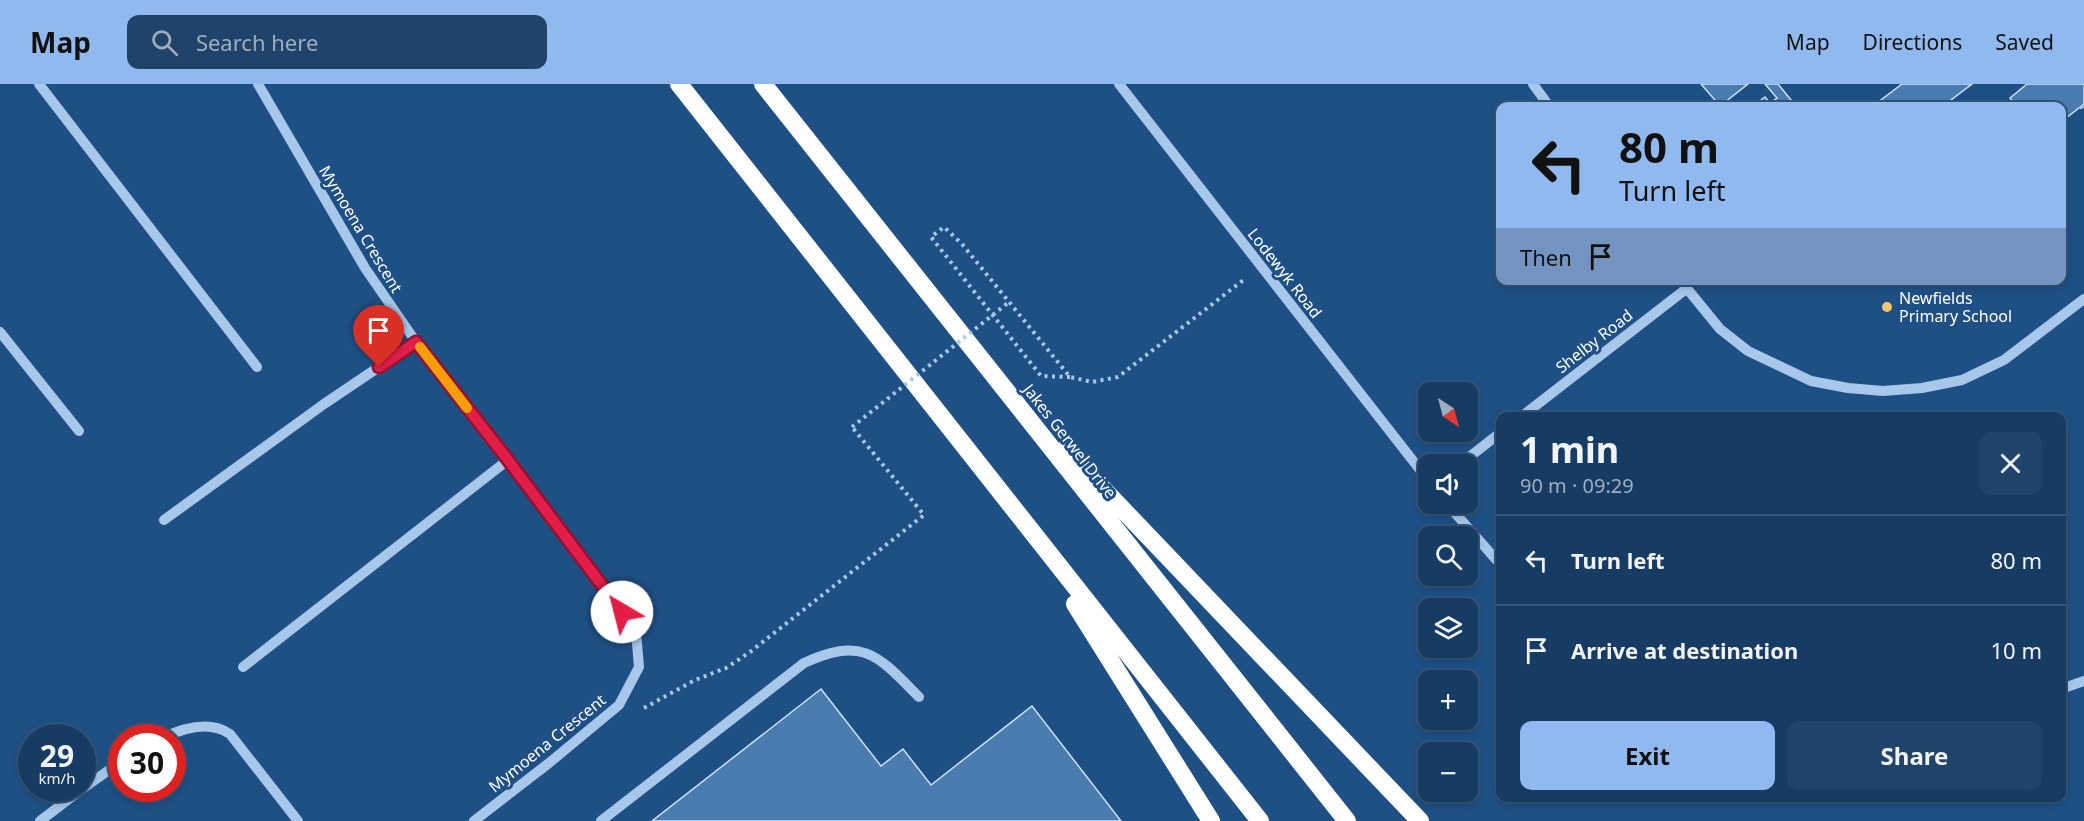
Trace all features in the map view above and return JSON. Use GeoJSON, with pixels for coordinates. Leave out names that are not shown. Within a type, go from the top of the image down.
{"type":"FeatureCollection","features":[{"type":"Feature","properties":{"kind":"highway"},"geometry":{"type":"LineString","coordinates":[[679,84],[1260,821]]}},
{"type":"Feature","properties":{"kind":"highway","name":"Jakes Gerwel Drive"},"geometry":{"type":"LineString","coordinates":[[763,84],[1347,821]]}},
{"type":"Feature","properties":{"kind":"highway"},"geometry":{"type":"LineString","coordinates":[[983,363],[1420,821]]}},
{"type":"Feature","properties":{"kind":"highway"},"geometry":{"type":"LineString","coordinates":[[1026,527],[1211,821]]}},
{"type":"Feature","properties":{"kind":"street"},"geometry":{"type":"LineString","coordinates":[[39,84],[258,367]]}},
{"type":"Feature","properties":{"kind":"street","name":"Mymoena Crescent"},"geometry":{"type":"LineString","coordinates":[[258,84],[365,268],[416,342],[508,460],[636,632],[639,667],[619,705],[474,821]]}},
{"type":"Feature","properties":{"kind":"street","name":"Lodewyk Road"},"geometry":{"type":"LineString","coordinates":[[1119,84],[1418,467]]}},
{"type":"Feature","properties":{"kind":"street"},"geometry":{"type":"LineString","coordinates":[[1533,84],[1547,102]]}},
{"type":"Feature","properties":{"kind":"street"},"geometry":{"type":"LineString","coordinates":[[1683,285],[1720,329],[1748,351],[1811,381],[1882,391],[1922,388],[1962,380],[2004,360],[2084,299]]}},
{"type":"Feature","properties":{"kind":"street","name":"Shelby Road"},"geometry":{"type":"LineString","coordinates":[[1527,412],[1683,285]]}},
{"type":"Feature","properties":{"kind":"street"},"geometry":{"type":"LineString","coordinates":[[0,332],[79,431]]}},
{"type":"Feature","properties":{"kind":"street"},"geometry":{"type":"LineString","coordinates":[[164,520],[324,404],[416,342]]}},
{"type":"Feature","properties":{"kind":"street"},"geometry":{"type":"LineString","coordinates":[[1473,454],[1496,436]]}},
{"type":"Feature","properties":{"kind":"street"},"geometry":{"type":"LineString","coordinates":[[243,667],[508,460]]}},
{"type":"Feature","properties":{"kind":"street"},"geometry":{"type":"LineString","coordinates":[[1456,514],[1496,559]]}},
{"type":"Feature","properties":{"kind":"street"},"geometry":{"type":"LineString","coordinates":[[601,821],[804,663],[821,655],[842,651],[867,652],[885,664],[919,697]]}},
{"type":"Feature","properties":{"kind":"street"},"geometry":{"type":"LineString","coordinates":[[2066,687],[2084,681]]}},
{"type":"Feature","properties":{"kind":"street"},"geometry":{"type":"LineString","coordinates":[[186,731],[204,726],[220,728],[230,734],[298,821]]}},
{"type":"Feature","properties":{"kind":"street"},"geometry":{"type":"LineString","coordinates":[[40,821],[65,802]]}},
{"type":"Feature","properties":{"kind":"path"},"geometry":{"type":"LineString","coordinates":[[1070,377],[962,244],[944,227],[932,237],[1041,376],[1070,377],[1092,382],[1118,377],[1261,266]]}},
{"type":"Feature","properties":{"kind":"path"},"geometry":{"type":"LineString","coordinates":[[644,708],[695,680],[726,668],[750,652],[924,515],[852,427],[1009,302]]}},
{"type":"Feature","properties":{"kind":"building"},"geometry":{"type":"Polygon","coordinates":[[[1701,84],[1748,84],[1725,102],[1717,102],[1701,84]]]}},
{"type":"Feature","properties":{"kind":"building"},"geometry":{"type":"Polygon","coordinates":[[[1765,84],[1778,84],[1793,102],[1771,102],[1777,98],[1765,84]]]}},
{"type":"Feature","properties":{"kind":"building"},"geometry":{"type":"Polygon","coordinates":[[[1902,84],[1972,84],[1948,102],[1878,102],[1902,84]]]}},
{"type":"Feature","properties":{"kind":"building"},"geometry":{"type":"Polygon","coordinates":[[[2027,84],[2084,84],[2084,104],[2066,118],[2066,102],[2013,102],[2010,98],[2027,84]]]}},
{"type":"Feature","properties":{"kind":"building"},"geometry":{"type":"Polygon","coordinates":[[[1765,97],[1769,102],[1758,102],[1765,97]]]}},
{"type":"Feature","properties":{"kind":"building"},"geometry":{"type":"Polygon","coordinates":[[[821,689],[881,766],[903,749],[931,785],[1032,706],[1121,821],[652,821],[821,689]]]}},
{"type":"Feature","properties":{"kind":"slow traffic"},"geometry":{"type":"LineString","coordinates":[[420,347],[467,408]]}},
{"type":"Feature","properties":{"kind":"place","name":"Newfields Primary School"},"geometry":{"type":"Point","coordinates":[1887,307]}},
{"type":"Feature","properties":{"kind":"route"},"geometry":{"type":"LineString","coordinates":[[379,367],[416,342],[622,612]]}}]}
